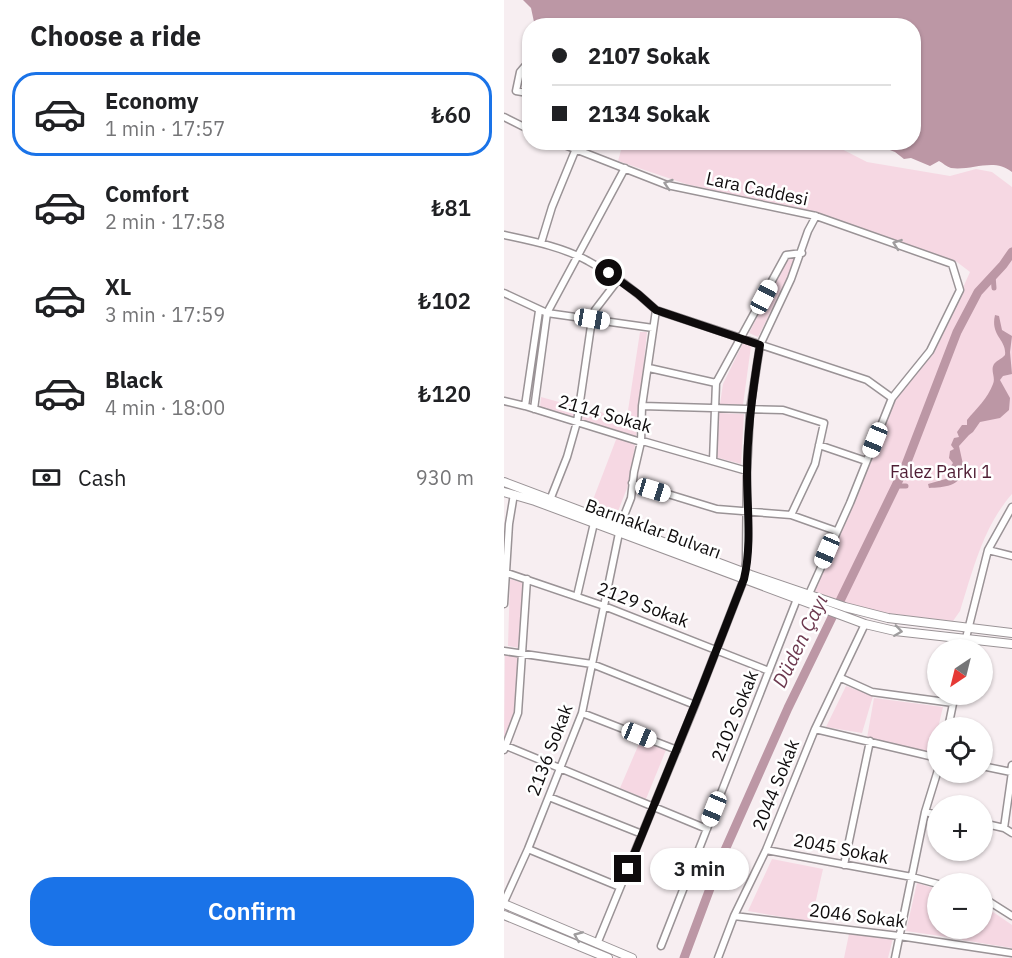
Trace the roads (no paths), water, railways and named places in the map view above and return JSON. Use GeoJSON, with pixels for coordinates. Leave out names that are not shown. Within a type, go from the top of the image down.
{"type":"FeatureCollection","features":[{"type":"Feature","properties":{"kind":"main road","name":"Barınaklar Bulvarı"},"geometry":{"type":"LineString","coordinates":[[504,482],[619,529],[744,575],[797,598],[826,605]]}},
{"type":"Feature","properties":{"kind":"main road","name":"Barınaklar Bulvarı"},"geometry":{"type":"LineString","coordinates":[[504,492],[594,523],[619,529]]}},
{"type":"Feature","properties":{"kind":"main road"},"geometry":{"type":"LineString","coordinates":[[744,575],[809,594],[826,605],[844,611],[966,633],[1012,644]]}},
{"type":"Feature","properties":{"kind":"main road"},"geometry":{"type":"LineString","coordinates":[[844,611],[865,624],[895,631],[1012,633]]}},
{"type":"Feature","properties":{"kind":"main road"},"geometry":{"type":"LineString","coordinates":[[504,903],[633,958]]}},
{"type":"Feature","properties":{"kind":"main road"},"geometry":{"type":"LineString","coordinates":[[504,915],[592,955],[608,958]]}},
{"type":"Feature","properties":{"kind":"street"},"geometry":{"type":"LineString","coordinates":[[522,70],[516,91],[522,92]]}},
{"type":"Feature","properties":{"kind":"street"},"geometry":{"type":"LineString","coordinates":[[504,117],[522,126]]}},
{"type":"Feature","properties":{"kind":"street"},"geometry":{"type":"LineString","coordinates":[[541,243],[552,207],[575,151]]}},
{"type":"Feature","properties":{"kind":"street","name":"Lara Caddesi"},"geometry":{"type":"LineString","coordinates":[[575,151],[668,185],[816,216],[952,264],[960,290],[930,351],[892,399]]}},
{"type":"Feature","properties":{"kind":"street","name":"2114 Sokak"},"geometry":{"type":"LineString","coordinates":[[625,168],[547,313],[534,409],[640,442],[747,471]]}},
{"type":"Feature","properties":{"kind":"street"},"geometry":{"type":"LineString","coordinates":[[597,944],[717,650],[744,575],[750,410],[760,345],[802,253],[808,231],[816,216]]}},
{"type":"Feature","properties":{"kind":"street"},"geometry":{"type":"LineString","coordinates":[[504,235],[541,243],[587,260],[638,294],[656,310],[867,380],[892,399],[850,503],[809,594]]}},
{"type":"Feature","properties":{"kind":"street"},"geometry":{"type":"LineString","coordinates":[[713,461],[716,383],[786,255],[802,253]]}},
{"type":"Feature","properties":{"kind":"street"},"geometry":{"type":"LineString","coordinates":[[550,500],[567,457],[577,422],[592,319],[595,310],[618,280]]}},
{"type":"Feature","properties":{"kind":"street"},"geometry":{"type":"LineString","coordinates":[[504,293],[547,313],[653,328]]}},
{"type":"Feature","properties":{"kind":"street","name":"2136 Sokak"},"geometry":{"type":"LineString","coordinates":[[504,903],[582,713],[619,529],[631,498],[656,310]]}},
{"type":"Feature","properties":{"kind":"street"},"geometry":{"type":"LineString","coordinates":[[525,406],[539,311]]}},
{"type":"Feature","properties":{"kind":"street"},"geometry":{"type":"LineString","coordinates":[[649,368],[716,383]]}},
{"type":"Feature","properties":{"kind":"street"},"geometry":{"type":"LineString","coordinates":[[504,400],[534,409]]}},
{"type":"Feature","properties":{"kind":"street"},"geometry":{"type":"LineString","coordinates":[[642,406],[791,411],[824,423],[815,464],[791,515]]}},
{"type":"Feature","properties":{"kind":"street"},"geometry":{"type":"LineString","coordinates":[[819,445],[866,461]]}},
{"type":"Feature","properties":{"kind":"street"},"geometry":{"type":"LineString","coordinates":[[632,483],[717,509],[791,515],[836,531]]}},
{"type":"Feature","properties":{"kind":"street"},"geometry":{"type":"LineString","coordinates":[[504,604],[505,573],[514,494]]}},
{"type":"Feature","properties":{"kind":"street"},"geometry":{"type":"LineString","coordinates":[[965,639],[988,550],[1012,507]]}},
{"type":"Feature","properties":{"kind":"street"},"geometry":{"type":"LineString","coordinates":[[577,596],[594,523]]}},
{"type":"Feature","properties":{"kind":"street"},"geometry":{"type":"LineString","coordinates":[[988,550],[1012,556]]}},
{"type":"Feature","properties":{"kind":"street","name":"2129 Sokak"},"geometry":{"type":"LineString","coordinates":[[505,573],[604,606],[769,671]]}},
{"type":"Feature","properties":{"kind":"street"},"geometry":{"type":"LineString","coordinates":[[527,579],[519,713],[505,747],[560,767],[706,829]]}},
{"type":"Feature","properties":{"kind":"street","name":"2102 Sokak"},"geometry":{"type":"LineString","coordinates":[[661,946],[797,598]]}},
{"type":"Feature","properties":{"kind":"street","name":"2044 Sokak"},"geometry":{"type":"LineString","coordinates":[[718,958],[734,916],[766,850],[815,729],[865,624]]}},
{"type":"Feature","properties":{"kind":"street"},"geometry":{"type":"LineString","coordinates":[[504,651],[592,664],[695,705]]}},
{"type":"Feature","properties":{"kind":"street"},"geometry":{"type":"LineString","coordinates":[[841,678],[872,692],[927,699]]}},
{"type":"Feature","properties":{"kind":"street"},"geometry":{"type":"LineString","coordinates":[[582,713],[677,750]]}},
{"type":"Feature","properties":{"kind":"street"},"geometry":{"type":"LineString","coordinates":[[815,729],[927,755]]}},
{"type":"Feature","properties":{"kind":"street"},"geometry":{"type":"LineString","coordinates":[[844,865],[870,741]]}},
{"type":"Feature","properties":{"kind":"street"},"geometry":{"type":"LineString","coordinates":[[993,767],[1012,769],[1004,828]]}},
{"type":"Feature","properties":{"kind":"street"},"geometry":{"type":"LineString","coordinates":[[895,958],[925,812],[934,783]]}},
{"type":"Feature","properties":{"kind":"street"},"geometry":{"type":"LineString","coordinates":[[549,797],[642,834]]}},
{"type":"Feature","properties":{"kind":"street"},"geometry":{"type":"LineString","coordinates":[[993,826],[1004,828],[1012,833]]}},
{"type":"Feature","properties":{"kind":"street"},"geometry":{"type":"LineString","coordinates":[[528,849],[620,887]]}},
{"type":"Feature","properties":{"kind":"street","name":"2045 Sokak"},"geometry":{"type":"LineString","coordinates":[[766,850],[927,881]]}},
{"type":"Feature","properties":{"kind":"street"},"geometry":{"type":"LineString","coordinates":[[993,904],[1012,916]]}},
{"type":"Feature","properties":{"kind":"street","name":"2046 Sokak"},"geometry":{"type":"LineString","coordinates":[[734,916],[898,936],[1012,953]]}},
{"type":"Feature","properties":{"kind":"waterway","name":"Düden Çayı"},"geometry":{"type":"LineString","coordinates":[[684,958],[721,859],[788,708],[905,467],[957,332],[978,292],[1012,252]]}},
{"type":"Feature","properties":{"kind":"waterway"},"geometry":{"type":"LineString","coordinates":[[993,276],[994,288]]}},
{"type":"Feature","properties":{"kind":"waterway"},"geometry":{"type":"LineString","coordinates":[[895,486],[906,486]]}},
{"type":"Feature","properties":{"kind":"park label","name":"Falez Parkı 1"},"geometry":{"type":"Point","coordinates":[941,472]}}]}
